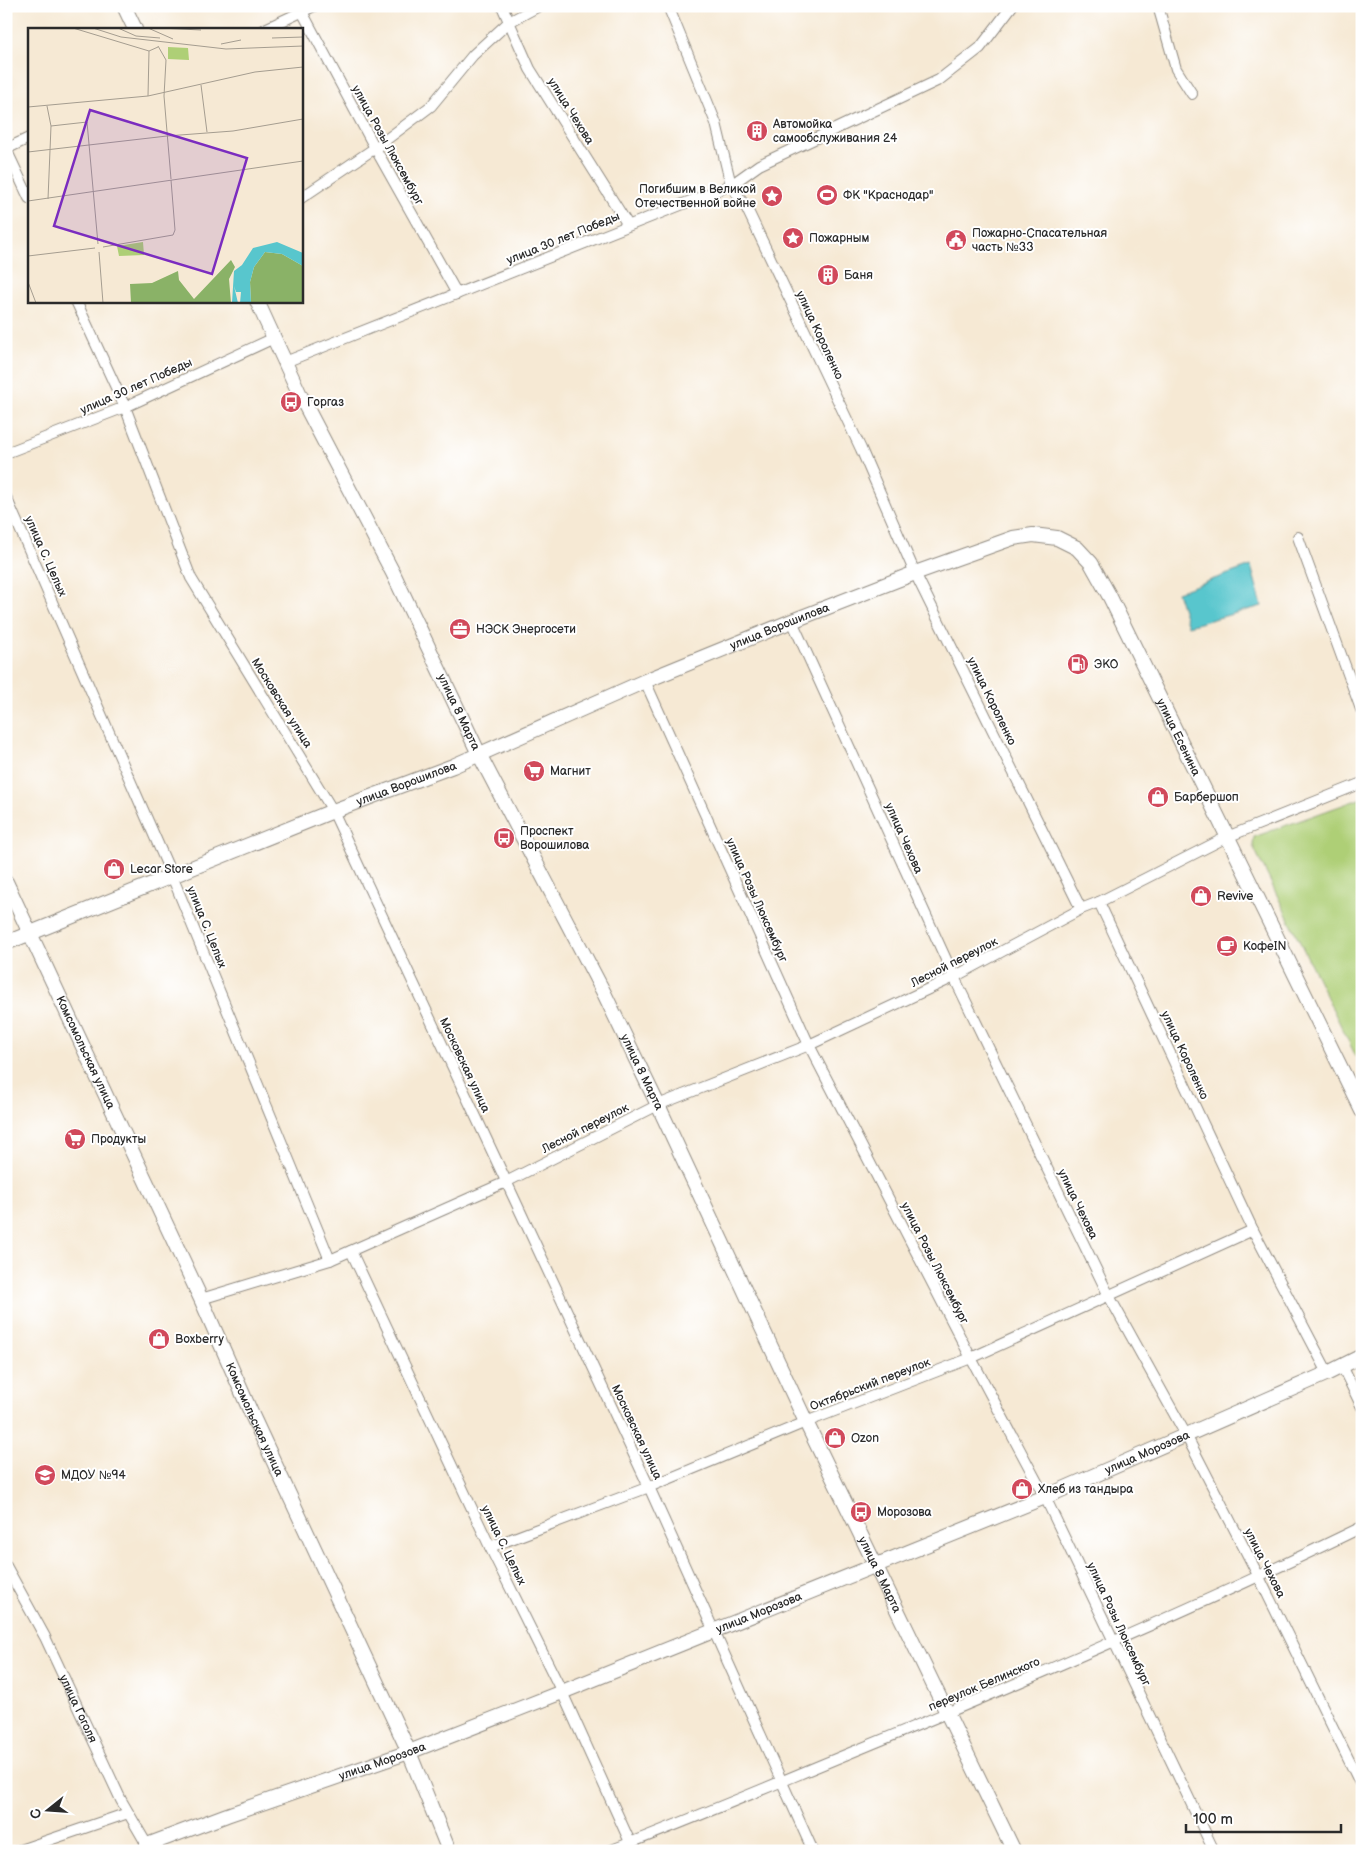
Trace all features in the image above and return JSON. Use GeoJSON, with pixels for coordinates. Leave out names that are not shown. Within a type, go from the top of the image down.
{"type":"FeatureCollection","features":[{"type":"Feature","properties":{"kind":"street"},"geometry":{"type":"LineString","coordinates":[[124,6],[135,28]]}},
{"type":"Feature","properties":{"kind":"street"},"geometry":{"type":"LineString","coordinates":[[267,28],[300,9],[314,6]]}},
{"type":"Feature","properties":{"kind":"street","name":"улица Чехова"},"geometry":{"type":"LineString","coordinates":[[502,6],[530,69],[628,225]]}},
{"type":"Feature","properties":{"kind":"street"},"geometry":{"type":"LineString","coordinates":[[302,197],[375,148],[431,106],[473,55],[509,22],[539,6]]}},
{"type":"Feature","properties":{"kind":"street","name":"улица Короленко"},"geometry":{"type":"LineString","coordinates":[[668,6],[716,123],[731,185],[747,209],[861,449],[915,573],[1081,909]]}},
{"type":"Feature","properties":{"kind":"street","name":"улица 30 лет Победы"},"geometry":{"type":"LineString","coordinates":[[285,362],[731,185],[760,165],[939,80],[980,48],[1012,6]]}},
{"type":"Feature","properties":{"kind":"street"},"geometry":{"type":"LineString","coordinates":[[1158,6],[1176,69],[1192,94]]}},
{"type":"Feature","properties":{"kind":"street","name":"улица Розы Люксембург"},"geometry":{"type":"LineString","coordinates":[[300,9],[457,294]]}},
{"type":"Feature","properties":{"kind":"street"},"geometry":{"type":"LineString","coordinates":[[28,138],[6,149],[28,196]]}},
{"type":"Feature","properties":{"kind":"street","name":"Московская улица"},"geometry":{"type":"LineString","coordinates":[[76,302],[125,407],[191,578],[333,811],[649,1487],[812,1851]]}},
{"type":"Feature","properties":{"kind":"street","name":"улица 8 Марта"},"geometry":{"type":"LineString","coordinates":[[256,302],[392,573],[479,754],[604,993],[806,1422],[1014,1851]]}},
{"type":"Feature","properties":{"kind":"street","name":"улица 30 лет Победы"},"geometry":{"type":"LineString","coordinates":[[6,453],[125,407],[274,338]]}},
{"type":"Feature","properties":{"kind":"street","name":"улица С. Целых"},"geometry":{"type":"LineString","coordinates":[[6,497],[172,876],[330,1260]]}},
{"type":"Feature","properties":{"kind":"street","name":"улица Есенина"},"geometry":{"type":"LineString","coordinates":[[915,573],[1013,538],[1033,535],[1057,538],[1077,548],[1091,563],[1362,1111]]}},
{"type":"Feature","properties":{"kind":"street"},"geometry":{"type":"LineString","coordinates":[[1298,537],[1362,712]]}},
{"type":"Feature","properties":{"kind":"street","name":"улица Ворошилова"},"geometry":{"type":"LineString","coordinates":[[6,943],[333,811],[453,766],[645,681],[915,573]]}},
{"type":"Feature","properties":{"kind":"street","name":"улица Чехова"},"geometry":{"type":"LineString","coordinates":[[792,621],[954,977],[1109,1296],[1186,1435],[1259,1577],[1362,1787]]}},
{"type":"Feature","properties":{"kind":"street","name":"улица Розы Люксембург"},"geometry":{"type":"LineString","coordinates":[[645,681],[809,1046],[970,1358],[1045,1497],[1214,1851]]}},
{"type":"Feature","properties":{"kind":"street"},"geometry":{"type":"LineString","coordinates":[[1081,909],[1100,902],[1227,837],[1362,783]]}},
{"type":"Feature","properties":{"kind":"street","name":"Комсомольская улица"},"geometry":{"type":"LineString","coordinates":[[6,882],[201,1299],[252,1415],[409,1752],[449,1851]]}},
{"type":"Feature","properties":{"kind":"street","name":"улица Короленко"},"geometry":{"type":"LineString","coordinates":[[1100,902],[1254,1230],[1328,1372]]}},
{"type":"Feature","properties":{"kind":"street","name":"Лесной переулок"},"geometry":{"type":"LineString","coordinates":[[201,1299],[330,1260],[351,1251],[506,1182],[658,1105],[809,1046],[954,977],[1081,909]]}},
{"type":"Feature","properties":{"kind":"street","name":"Октябрьский переулок"},"geometry":{"type":"LineString","coordinates":[[490,1546],[649,1487],[806,1422],[970,1358],[1254,1230]]}},
{"type":"Feature","properties":{"kind":"street","name":"улица С. Целых"},"geometry":{"type":"LineString","coordinates":[[351,1251],[490,1546],[562,1692],[632,1847]]}},
{"type":"Feature","properties":{"kind":"street","name":"улица Морозова"},"geometry":{"type":"LineString","coordinates":[[148,1848],[227,1815],[409,1752],[1045,1497],[1362,1356]]}},
{"type":"Feature","properties":{"kind":"street"},"geometry":{"type":"LineString","coordinates":[[1342,1366],[1362,1407]]}},
{"type":"Feature","properties":{"kind":"street","name":"переулок Белинского"},"geometry":{"type":"LineString","coordinates":[[609,1851],[632,1847],[780,1782],[947,1714],[1259,1577],[1362,1527]]}},
{"type":"Feature","properties":{"kind":"street","name":"улица Гоголя"},"geometry":{"type":"LineString","coordinates":[[6,1566],[45,1637],[128,1813],[148,1848]]}},
{"type":"Feature","properties":{"kind":"street"},"geometry":{"type":"LineString","coordinates":[[17,1851],[128,1813]]}},
{"type":"Feature","properties":{"kind":"green space"},"geometry":{"type":"Polygon","coordinates":[[[1362,798],[1362,1069],[1253,846],[1254,837],[1362,798]]]}},
{"type":"Feature","properties":{"kind":"water"},"geometry":{"type":"Polygon","coordinates":[[[1251,566],[1262,606],[1188,626],[1177,592],[1251,566]]]}},
{"type":"Feature","properties":{"kind":"place","name":"Автомойка самообслуживания 24"},"geometry":{"type":"Point","coordinates":[757,131]}},
{"type":"Feature","properties":{"kind":"place","name":"ФК \"Краснодар\""},"geometry":{"type":"Point","coordinates":[827,195]}},
{"type":"Feature","properties":{"kind":"place","name":"Погибшим в Великой Отечественной войне"},"geometry":{"type":"Point","coordinates":[772,196]}},
{"type":"Feature","properties":{"kind":"place","name":"Пожарным"},"geometry":{"type":"Point","coordinates":[793,238]}},
{"type":"Feature","properties":{"kind":"place","name":"Пожарно-Спасательная часть №33"},"geometry":{"type":"Point","coordinates":[956,240]}},
{"type":"Feature","properties":{"kind":"place","name":"Баня"},"geometry":{"type":"Point","coordinates":[828,275]}},
{"type":"Feature","properties":{"kind":"place","name":"Горгаз"},"geometry":{"type":"Point","coordinates":[291,402]}},
{"type":"Feature","properties":{"kind":"place","name":"НЭСК Энергосети"},"geometry":{"type":"Point","coordinates":[460,629]}},
{"type":"Feature","properties":{"kind":"place","name":"ЭКО"},"geometry":{"type":"Point","coordinates":[1078,664]}},
{"type":"Feature","properties":{"kind":"place","name":"Магнит"},"geometry":{"type":"Point","coordinates":[534,771]}},
{"type":"Feature","properties":{"kind":"place","name":"Барбершоп"},"geometry":{"type":"Point","coordinates":[1158,797]}},
{"type":"Feature","properties":{"kind":"place","name":"Проспект Ворошилова"},"geometry":{"type":"Point","coordinates":[504,838]}},
{"type":"Feature","properties":{"kind":"place","name":"Lecar Store"},"geometry":{"type":"Point","coordinates":[114,869]}},
{"type":"Feature","properties":{"kind":"place","name":"Revive"},"geometry":{"type":"Point","coordinates":[1201,896]}},
{"type":"Feature","properties":{"kind":"place","name":"КофеIN"},"geometry":{"type":"Point","coordinates":[1227,946]}},
{"type":"Feature","properties":{"kind":"place","name":"Продукты"},"geometry":{"type":"Point","coordinates":[75,1139]}},
{"type":"Feature","properties":{"kind":"place","name":"Boxberry"},"geometry":{"type":"Point","coordinates":[159,1339]}},
{"type":"Feature","properties":{"kind":"place","name":"Ozon"},"geometry":{"type":"Point","coordinates":[835,1438]}},
{"type":"Feature","properties":{"kind":"place","name":"МДОУ №94"},"geometry":{"type":"Point","coordinates":[45,1475]}},
{"type":"Feature","properties":{"kind":"place","name":"Хлеб из тандыра"},"geometry":{"type":"Point","coordinates":[1022,1489]}},
{"type":"Feature","properties":{"kind":"place","name":"Морозова"},"geometry":{"type":"Point","coordinates":[861,1512]}}]}
